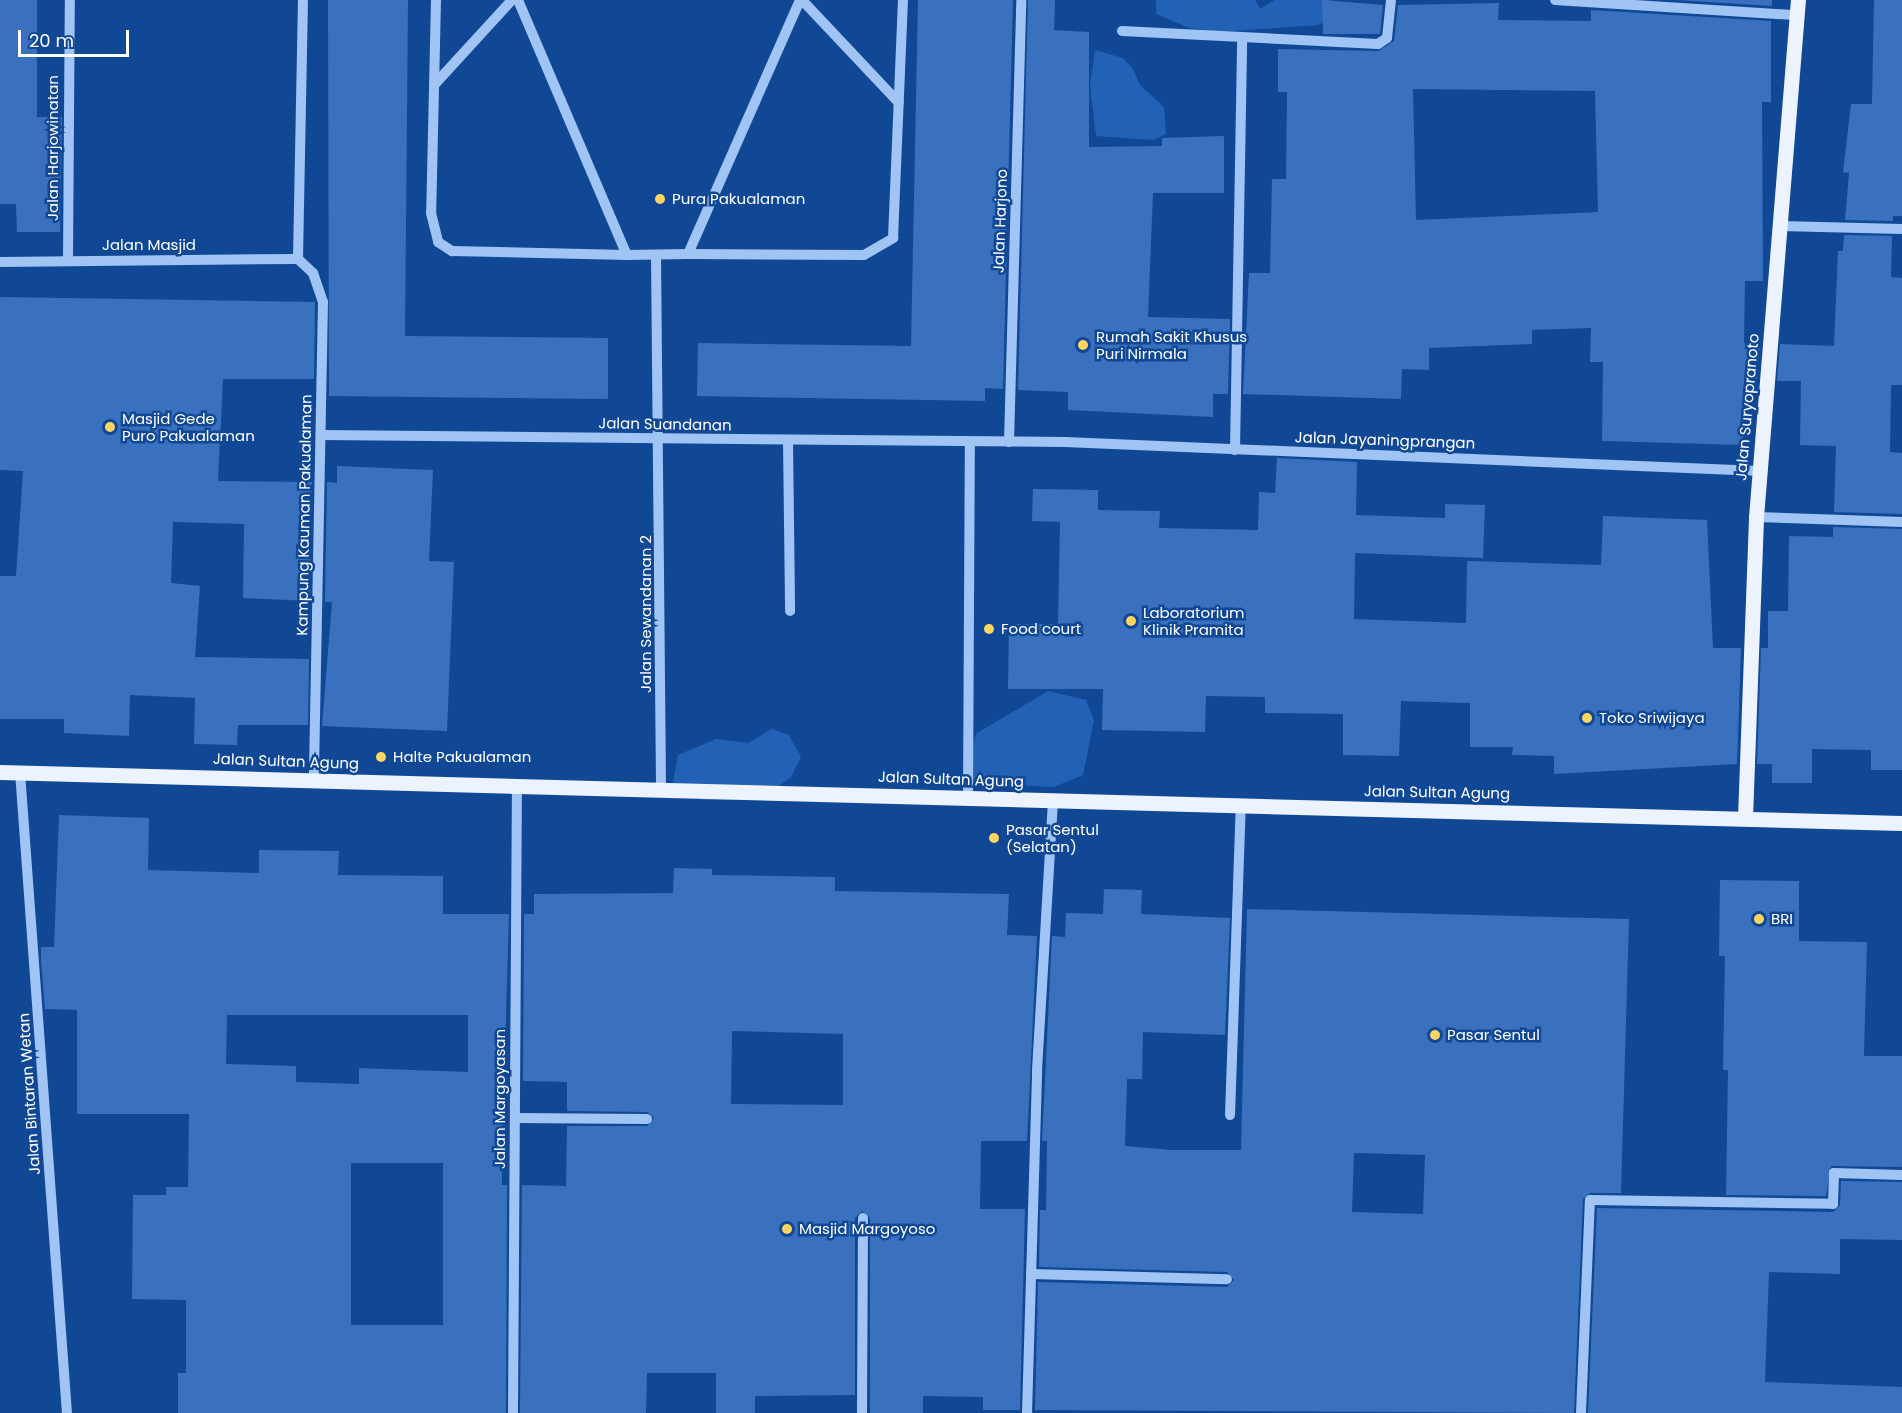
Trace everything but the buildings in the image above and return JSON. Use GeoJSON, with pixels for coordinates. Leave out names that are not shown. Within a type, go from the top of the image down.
{"type":"FeatureCollection","features":[{"type":"Feature","properties":{"kind":"main road","name":"Jalan Suryopranoto"},"geometry":{"type":"LineString","coordinates":[[1745,818],[1756,517],[1797,8]]}},
{"type":"Feature","properties":{"kind":"main road","name":"Jalan Sultan Agung"},"geometry":{"type":"LineString","coordinates":[[0,772],[1902,823]]}},
{"type":"Feature","properties":{"kind":"street","name":"Jalan Harjowinatan"},"geometry":{"type":"LineString","coordinates":[[68,261],[70,0]]}},
{"type":"Feature","properties":{"kind":"street"},"geometry":{"type":"LineString","coordinates":[[298,259],[303,0]]}},
{"type":"Feature","properties":{"kind":"street"},"geometry":{"type":"LineString","coordinates":[[436,0],[432,224],[444,248],[627,255],[864,255],[885,245],[897,232],[903,0]]}},
{"type":"Feature","properties":{"kind":"street"},"geometry":{"type":"LineString","coordinates":[[435,84],[512,0]]}},
{"type":"Feature","properties":{"kind":"street"},"geometry":{"type":"LineString","coordinates":[[518,0],[627,255]]}},
{"type":"Feature","properties":{"kind":"street"},"geometry":{"type":"LineString","coordinates":[[688,254],[801,0],[899,104]]}},
{"type":"Feature","properties":{"kind":"street","name":"Jalan Harjono"},"geometry":{"type":"LineString","coordinates":[[1009,442],[1022,0]]}},
{"type":"Feature","properties":{"kind":"street"},"geometry":{"type":"LineString","coordinates":[[1122,31],[1242,39],[1385,43],[1391,0]]}},
{"type":"Feature","properties":{"kind":"street"},"geometry":{"type":"LineString","coordinates":[[1556,0],[1797,8]]}},
{"type":"Feature","properties":{"kind":"street"},"geometry":{"type":"LineString","coordinates":[[1235,450],[1242,39]]}},
{"type":"Feature","properties":{"kind":"street"},"geometry":{"type":"LineString","coordinates":[[1780,225],[1902,229]]}},
{"type":"Feature","properties":{"kind":"street","name":"Jalan Sewandanan 2"},"geometry":{"type":"LineString","coordinates":[[656,255],[662,438],[661,789]]}},
{"type":"Feature","properties":{"kind":"street","name":"Jalan Masjid"},"geometry":{"type":"LineString","coordinates":[[0,261],[298,259]]}},
{"type":"Feature","properties":{"kind":"street","name":"Kampung Kauman Pakualaman"},"geometry":{"type":"LineString","coordinates":[[298,259],[313,273],[323,302],[314,779]]}},
{"type":"Feature","properties":{"kind":"street","name":"Jalan Suandanan"},"geometry":{"type":"LineString","coordinates":[[321,435],[1009,442]]}},
{"type":"Feature","properties":{"kind":"street"},"geometry":{"type":"LineString","coordinates":[[788,440],[790,611]]}},
{"type":"Feature","properties":{"kind":"street"},"geometry":{"type":"LineString","coordinates":[[968,797],[970,442]]}},
{"type":"Feature","properties":{"kind":"street","name":"Jalan Jayaningprangan"},"geometry":{"type":"LineString","coordinates":[[1009,442],[1759,471]]}},
{"type":"Feature","properties":{"kind":"street"},"geometry":{"type":"LineString","coordinates":[[1756,517],[1902,522]]}},
{"type":"Feature","properties":{"kind":"street","name":"Jalan Bintaran Wetan"},"geometry":{"type":"LineString","coordinates":[[20,772],[67,1413]]}},
{"type":"Feature","properties":{"kind":"street","name":"Jalan Margoyasan"},"geometry":{"type":"LineString","coordinates":[[513,1413],[518,785]]}},
{"type":"Feature","properties":{"kind":"street"},"geometry":{"type":"LineString","coordinates":[[1027,1413],[1031,1274],[1053,800]]}},
{"type":"Feature","properties":{"kind":"street"},"geometry":{"type":"LineString","coordinates":[[1230,1115],[1240,805]]}},
{"type":"Feature","properties":{"kind":"street"},"geometry":{"type":"LineString","coordinates":[[515,1118],[646,1119]]}},
{"type":"Feature","properties":{"kind":"street"},"geometry":{"type":"LineString","coordinates":[[1581,1413],[1590,1200],[1833,1204],[1834,1173],[1902,1175]]}},
{"type":"Feature","properties":{"kind":"street"},"geometry":{"type":"LineString","coordinates":[[862,1413],[863,1218]]}},
{"type":"Feature","properties":{"kind":"street"},"geometry":{"type":"LineString","coordinates":[[1031,1274],[1227,1279]]}},
{"type":"Feature","properties":{"kind":"shaded area"},"geometry":{"type":"Polygon","coordinates":[[[1156,0],[1255,0],[1260,9],[1275,0],[1330,0],[1339,6],[1335,16],[1318,25],[1219,32],[1189,28],[1156,14],[1156,0]]]}},
{"type":"Feature","properties":{"kind":"shaded area"},"geometry":{"type":"Polygon","coordinates":[[[1095,50],[1123,58],[1133,69],[1140,85],[1164,107],[1166,134],[1153,140],[1096,136],[1090,86],[1095,50]]]}},
{"type":"Feature","properties":{"kind":"shaded area"},"geometry":{"type":"Polygon","coordinates":[[[1048,691],[1086,700],[1094,720],[1083,775],[1054,787],[973,783],[969,752],[977,733],[1048,691]]]}},
{"type":"Feature","properties":{"kind":"shaded area"},"geometry":{"type":"Polygon","coordinates":[[[772,729],[789,735],[801,757],[791,777],[776,788],[743,800],[703,800],[673,782],[678,755],[716,739],[748,743],[772,729]]]}},
{"type":"Feature","properties":{"kind":"place","name":"Pura Pakualaman"},"geometry":{"type":"Point","coordinates":[660,199]}},
{"type":"Feature","properties":{"kind":"place","name":"Rumah Sakit Khusus Puri Nirmala"},"geometry":{"type":"Point","coordinates":[1083,345]}},
{"type":"Feature","properties":{"kind":"place","name":"Masjid Gede Puro Pakualaman"},"geometry":{"type":"Point","coordinates":[110,427]}},
{"type":"Feature","properties":{"kind":"place","name":"Laboratorium Klinik Pramita"},"geometry":{"type":"Point","coordinates":[1131,621]}},
{"type":"Feature","properties":{"kind":"place","name":"Food court"},"geometry":{"type":"Point","coordinates":[989,629]}},
{"type":"Feature","properties":{"kind":"place","name":"Toko Sriwijaya"},"geometry":{"type":"Point","coordinates":[1587,718]}},
{"type":"Feature","properties":{"kind":"place","name":"Halte Pakualaman"},"geometry":{"type":"Point","coordinates":[381,757]}},
{"type":"Feature","properties":{"kind":"place","name":"Pasar Sentul (Selatan)"},"geometry":{"type":"Point","coordinates":[994,838]}},
{"type":"Feature","properties":{"kind":"place","name":"BRI"},"geometry":{"type":"Point","coordinates":[1759,919]}},
{"type":"Feature","properties":{"kind":"place","name":"Pasar Sentul"},"geometry":{"type":"Point","coordinates":[1435,1035]}},
{"type":"Feature","properties":{"kind":"place","name":"Masjid Margoyoso"},"geometry":{"type":"Point","coordinates":[787,1229]}}]}
